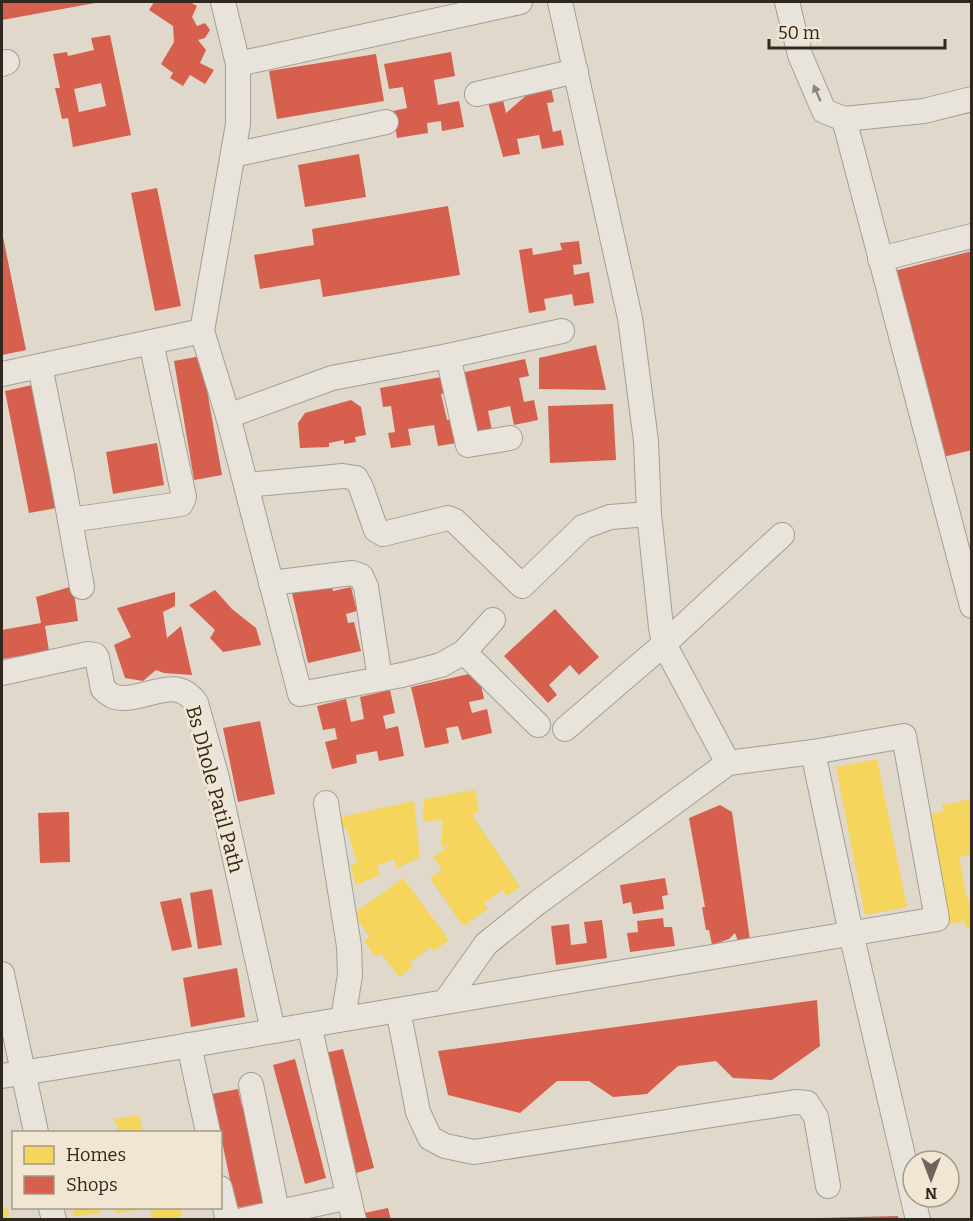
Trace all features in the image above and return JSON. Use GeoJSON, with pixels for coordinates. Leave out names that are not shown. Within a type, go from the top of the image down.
{"type":"FeatureCollection","features":[{"type":"Feature","properties":{"kind":"street"},"geometry":{"type":"LineString","coordinates":[[223,2],[238,64],[238,124],[202,331],[228,416],[300,694],[441,665],[464,652],[493,620]]}},
{"type":"Feature","properties":{"kind":"street"},"geometry":{"type":"LineString","coordinates":[[238,64],[520,2]]}},
{"type":"Feature","properties":{"kind":"street"},"geometry":{"type":"LineString","coordinates":[[560,2],[630,318],[646,441],[649,514],[664,644],[728,763]]}},
{"type":"Feature","properties":{"kind":"street"},"geometry":{"type":"LineString","coordinates":[[787,2],[800,55],[824,111],[844,119],[924,111],[972,99]]}},
{"type":"Feature","properties":{"kind":"street"},"geometry":{"type":"LineString","coordinates":[[477,94],[576,71]]}},
{"type":"Feature","properties":{"kind":"street"},"geometry":{"type":"LineString","coordinates":[[844,119],[972,606]]}},
{"type":"Feature","properties":{"kind":"street"},"geometry":{"type":"LineString","coordinates":[[233,155],[386,122]]}},
{"type":"Feature","properties":{"kind":"street"},"geometry":{"type":"LineString","coordinates":[[880,259],[972,236]]}},
{"type":"Feature","properties":{"kind":"street"},"geometry":{"type":"LineString","coordinates":[[2,374],[202,331]]}},
{"type":"Feature","properties":{"kind":"street"},"geometry":{"type":"LineString","coordinates":[[228,416],[332,378],[561,331]]}},
{"type":"Feature","properties":{"kind":"street"},"geometry":{"type":"LineString","coordinates":[[70,520],[181,504],[184,497],[151,342]]}},
{"type":"Feature","properties":{"kind":"street"},"geometry":{"type":"LineString","coordinates":[[448,356],[468,446],[510,438]]}},
{"type":"Feature","properties":{"kind":"street"},"geometry":{"type":"LineString","coordinates":[[40,366],[82,586]]}},
{"type":"Feature","properties":{"kind":"street"},"geometry":{"type":"LineString","coordinates":[[246,485],[343,476],[356,478],[362,487],[376,530],[383,534],[401,531],[448,518],[455,521],[522,586],[583,527],[610,517],[649,514]]}},
{"type":"Feature","properties":{"kind":"street"},"geometry":{"type":"LineString","coordinates":[[565,729],[664,644],[782,535]]}},
{"type":"Feature","properties":{"kind":"street"},"geometry":{"type":"LineString","coordinates":[[271,583],[352,573],[361,576],[366,586],[380,679]]}},
{"type":"Feature","properties":{"kind":"street"},"geometry":{"type":"LineString","coordinates":[[464,652],[538,724]]}},
{"type":"Feature","properties":{"kind":"street","name":"Bs Dhole Patil Path"},"geometry":{"type":"LineString","coordinates":[[2,673],[88,654],[98,658],[103,689],[113,697],[126,698],[171,688],[190,696],[196,703],[217,778],[273,1031]]}},
{"type":"Feature","properties":{"kind":"street"},"geometry":{"type":"LineString","coordinates":[[13,1074],[309,1025],[937,919],[904,736],[813,752],[728,763],[537,903],[486,944],[445,1002]]}},
{"type":"Feature","properties":{"kind":"street"},"geometry":{"type":"LineString","coordinates":[[813,752],[851,933],[918,1220]]}},
{"type":"Feature","properties":{"kind":"street"},"geometry":{"type":"LineString","coordinates":[[326,803],[349,946],[350,975],[343,1019]]}},
{"type":"Feature","properties":{"kind":"street"},"geometry":{"type":"LineString","coordinates":[[2,974],[13,1074],[36,1131]]}},
{"type":"Feature","properties":{"kind":"street"},"geometry":{"type":"LineString","coordinates":[[398,1010],[418,1112],[429,1138],[445,1146],[474,1152],[796,1102],[807,1103],[816,1117],[828,1186]]}},
{"type":"Feature","properties":{"kind":"street"},"geometry":{"type":"LineString","coordinates":[[243,1220],[352,1208],[309,1025]]}},
{"type":"Feature","properties":{"kind":"street"},"geometry":{"type":"LineString","coordinates":[[189,1045],[208,1131]]}},
{"type":"Feature","properties":{"kind":"street"},"geometry":{"type":"LineString","coordinates":[[251,1085],[278,1216]]}},
{"type":"Feature","properties":{"kind":"street"},"geometry":{"type":"LineString","coordinates":[[222,1196],[228,1220]]}},
{"type":"Feature","properties":{"kind":"building: Homes"},"geometry":{"type":"Polygon","coordinates":[[[877,759],[907,907],[865,915],[836,767],[877,759]]]}},
{"type":"Feature","properties":{"kind":"building: Homes"},"geometry":{"type":"Polygon","coordinates":[[[475,790],[479,811],[472,815],[520,887],[507,896],[503,890],[484,903],[488,909],[463,926],[430,878],[442,870],[433,857],[450,845],[442,847],[442,820],[423,822],[424,799],[475,790]]]}},
{"type":"Feature","properties":{"kind":"building: Homes"},"geometry":{"type":"Polygon","coordinates":[[[972,799],[972,855],[959,857],[968,902],[972,901],[972,927],[966,928],[964,921],[946,925],[922,816],[943,811],[942,805],[972,799]]]}},
{"type":"Feature","properties":{"kind":"building: Homes"},"geometry":{"type":"Polygon","coordinates":[[[414,801],[420,858],[397,868],[394,859],[377,866],[380,875],[356,885],[350,865],[357,863],[347,828],[339,830],[336,818],[414,801]]]}},
{"type":"Feature","properties":{"kind":"building: Homes"},"geometry":{"type":"Polygon","coordinates":[[[403,878],[449,940],[434,951],[431,947],[410,962],[413,966],[399,977],[381,953],[375,957],[364,941],[370,937],[353,914],[403,878]]]}},
{"type":"Feature","properties":{"kind":"building: Homes"},"geometry":{"type":"Polygon","coordinates":[[[139,1115],[143,1131],[119,1131],[114,1119],[139,1115]]]}},
{"type":"Feature","properties":{"kind":"building: Homes"},"geometry":{"type":"Polygon","coordinates":[[[8,1207],[9,1220],[2,1220],[2,1208],[8,1207]]]}},
{"type":"Feature","properties":{"kind":"building: Homes"},"geometry":{"type":"Polygon","coordinates":[[[72,1209],[100,1209],[101,1213],[74,1216],[72,1209]]]}},
{"type":"Feature","properties":{"kind":"building: Homes"},"geometry":{"type":"Polygon","coordinates":[[[115,1209],[137,1209],[137,1210],[116,1213],[115,1209]]]}},
{"type":"Feature","properties":{"kind":"building: Homes"},"geometry":{"type":"Polygon","coordinates":[[[180,1209],[182,1216],[173,1220],[153,1220],[150,1211],[180,1209]]]}},
{"type":"Feature","properties":{"kind":"building: Shops"},"geometry":{"type":"Polygon","coordinates":[[[2,2],[95,2],[95,3],[2,20],[2,2]]]}},
{"type":"Feature","properties":{"kind":"building: Shops"},"geometry":{"type":"Polygon","coordinates":[[[154,2],[190,2],[197,6],[192,17],[197,26],[205,23],[210,30],[205,38],[198,40],[206,50],[200,63],[214,70],[205,84],[190,75],[183,86],[170,78],[173,73],[161,64],[174,42],[173,26],[149,10],[154,2]]]}},
{"type":"Feature","properties":{"kind":"building: Shops"},"geometry":{"type":"Polygon","coordinates":[[[110,35],[131,135],[73,147],[68,118],[62,119],[55,88],[60,88],[53,54],[67,52],[68,56],[94,50],[91,38],[110,35]],[[101,83],[74,89],[79,112],[106,106],[101,83]]]}},
{"type":"Feature","properties":{"kind":"building: Shops"},"geometry":{"type":"Polygon","coordinates":[[[451,52],[455,76],[434,80],[438,105],[459,101],[464,127],[442,131],[441,121],[427,123],[428,133],[397,138],[393,111],[407,108],[403,87],[389,89],[384,64],[451,52]]]}},
{"type":"Feature","properties":{"kind":"building: Shops"},"geometry":{"type":"Polygon","coordinates":[[[376,54],[384,101],[277,119],[269,71],[376,54]]]}},
{"type":"Feature","properties":{"kind":"building: Shops"},"geometry":{"type":"Polygon","coordinates":[[[551,88],[554,102],[547,103],[553,132],[561,130],[564,145],[542,149],[539,135],[517,139],[520,154],[503,157],[488,102],[503,100],[506,113],[529,93],[551,88]]]}},
{"type":"Feature","properties":{"kind":"building: Shops"},"geometry":{"type":"Polygon","coordinates":[[[359,154],[366,197],[305,207],[298,165],[359,154]]]}},
{"type":"Feature","properties":{"kind":"building: Shops"},"geometry":{"type":"Polygon","coordinates":[[[157,188],[181,306],[155,311],[131,193],[157,188]]]}},
{"type":"Feature","properties":{"kind":"building: Shops"},"geometry":{"type":"Polygon","coordinates":[[[448,206],[460,275],[323,297],[320,279],[260,289],[254,255],[314,245],[312,229],[448,206]]]}},
{"type":"Feature","properties":{"kind":"building: Shops"},"geometry":{"type":"Polygon","coordinates":[[[2,232],[26,350],[2,355],[2,232]]]}},
{"type":"Feature","properties":{"kind":"building: Shops"},"geometry":{"type":"Polygon","coordinates":[[[579,241],[582,264],[573,265],[574,275],[589,272],[594,303],[574,306],[572,294],[544,299],[546,310],[529,313],[519,250],[532,248],[533,255],[562,250],[560,243],[579,241]]]}},
{"type":"Feature","properties":{"kind":"building: Shops"},"geometry":{"type":"Polygon","coordinates":[[[972,251],[972,450],[943,457],[894,271],[972,251]]]}},
{"type":"Feature","properties":{"kind":"building: Shops"},"geometry":{"type":"Polygon","coordinates":[[[596,345],[606,390],[539,389],[539,358],[596,345]]]}},
{"type":"Feature","properties":{"kind":"building: Shops"},"geometry":{"type":"Polygon","coordinates":[[[201,356],[222,475],[194,480],[174,361],[201,356]]]}},
{"type":"Feature","properties":{"kind":"building: Shops"},"geometry":{"type":"Polygon","coordinates":[[[525,359],[529,376],[519,378],[524,402],[534,400],[538,420],[514,425],[510,406],[488,411],[492,430],[469,435],[465,417],[474,415],[468,388],[459,390],[456,374],[525,359]]]}},
{"type":"Feature","properties":{"kind":"building: Shops"},"geometry":{"type":"Polygon","coordinates":[[[447,376],[450,392],[441,394],[447,420],[459,418],[463,442],[438,446],[434,425],[408,429],[411,445],[391,448],[388,433],[395,432],[391,406],[383,407],[380,388],[447,376]]]}},
{"type":"Feature","properties":{"kind":"building: Shops"},"geometry":{"type":"Polygon","coordinates":[[[32,385],[56,508],[29,513],[5,391],[32,385]]]}},
{"type":"Feature","properties":{"kind":"building: Shops"},"geometry":{"type":"Polygon","coordinates":[[[351,400],[361,407],[366,435],[355,437],[356,442],[344,444],[344,440],[329,443],[329,447],[300,448],[298,423],[305,413],[351,400]]]}},
{"type":"Feature","properties":{"kind":"building: Shops"},"geometry":{"type":"Polygon","coordinates":[[[613,404],[616,460],[550,463],[548,406],[613,404]]]}},
{"type":"Feature","properties":{"kind":"building: Shops"},"geometry":{"type":"Polygon","coordinates":[[[157,443],[164,485],[113,494],[106,452],[157,443]]]}},
{"type":"Feature","properties":{"kind":"building: Shops"},"geometry":{"type":"Polygon","coordinates":[[[331,584],[333,591],[351,587],[357,611],[346,614],[348,623],[354,622],[361,651],[308,663],[292,593],[331,584]]]}},
{"type":"Feature","properties":{"kind":"building: Shops"},"geometry":{"type":"Polygon","coordinates":[[[73,586],[78,621],[45,626],[49,651],[2,659],[2,630],[41,623],[36,597],[73,586]]]}},
{"type":"Feature","properties":{"kind":"building: Shops"},"geometry":{"type":"Polygon","coordinates":[[[215,590],[232,609],[256,628],[261,645],[223,652],[210,638],[215,630],[189,605],[215,590]]]}},
{"type":"Feature","properties":{"kind":"building: Shops"},"geometry":{"type":"Polygon","coordinates":[[[175,592],[175,606],[163,612],[167,638],[181,626],[192,675],[164,673],[156,670],[143,681],[125,678],[114,645],[131,637],[117,608],[175,592]]]}},
{"type":"Feature","properties":{"kind":"building: Shops"},"geometry":{"type":"Polygon","coordinates":[[[555,609],[599,657],[579,675],[570,665],[549,685],[557,695],[548,703],[504,656],[555,609]]]}},
{"type":"Feature","properties":{"kind":"building: Shops"},"geometry":{"type":"Polygon","coordinates":[[[478,672],[484,699],[469,702],[472,713],[487,709],[492,733],[462,740],[458,726],[446,728],[449,743],[425,748],[411,687],[478,672]]]}},
{"type":"Feature","properties":{"kind":"building: Shops"},"geometry":{"type":"Polygon","coordinates":[[[390,690],[395,713],[383,716],[386,729],[398,726],[404,756],[379,761],[377,751],[356,755],[357,763],[332,769],[325,742],[337,739],[335,728],[323,730],[317,706],[346,699],[351,722],[364,719],[360,697],[390,690]]]}},
{"type":"Feature","properties":{"kind":"building: Shops"},"geometry":{"type":"Polygon","coordinates":[[[260,721],[275,794],[238,802],[223,728],[260,721]]]}},
{"type":"Feature","properties":{"kind":"building: Shops"},"geometry":{"type":"Polygon","coordinates":[[[720,805],[732,812],[750,940],[738,941],[735,933],[729,939],[712,945],[709,930],[706,930],[702,907],[705,907],[689,818],[720,805]]]}},
{"type":"Feature","properties":{"kind":"building: Shops"},"geometry":{"type":"Polygon","coordinates":[[[69,812],[70,862],[40,863],[38,813],[69,812]]]}},
{"type":"Feature","properties":{"kind":"building: Shops"},"geometry":{"type":"Polygon","coordinates":[[[665,878],[668,895],[662,896],[664,909],[633,914],[631,902],[623,904],[620,885],[665,878]]]}},
{"type":"Feature","properties":{"kind":"building: Shops"},"geometry":{"type":"Polygon","coordinates":[[[212,889],[222,945],[198,949],[190,893],[212,889]]]}},
{"type":"Feature","properties":{"kind":"building: Shops"},"geometry":{"type":"Polygon","coordinates":[[[181,898],[192,947],[172,951],[160,902],[181,898]]]}},
{"type":"Feature","properties":{"kind":"building: Shops"},"geometry":{"type":"Polygon","coordinates":[[[663,918],[664,927],[672,927],[675,946],[630,952],[627,933],[638,932],[637,921],[663,918]]]}},
{"type":"Feature","properties":{"kind":"building: Shops"},"geometry":{"type":"Polygon","coordinates":[[[602,920],[607,958],[556,965],[551,926],[569,924],[571,945],[587,943],[584,922],[602,920]]]}},
{"type":"Feature","properties":{"kind":"building: Shops"},"geometry":{"type":"Polygon","coordinates":[[[237,968],[245,1017],[191,1027],[183,978],[237,968]]]}},
{"type":"Feature","properties":{"kind":"building: Shops"},"geometry":{"type":"Polygon","coordinates":[[[817,1000],[820,1046],[772,1080],[733,1078],[716,1061],[678,1066],[647,1094],[613,1097],[589,1081],[557,1081],[520,1113],[448,1095],[438,1051],[817,1000]]]}},
{"type":"Feature","properties":{"kind":"building: Shops"},"geometry":{"type":"Polygon","coordinates":[[[343,1049],[374,1168],[356,1173],[325,1053],[343,1049]]]}},
{"type":"Feature","properties":{"kind":"building: Shops"},"geometry":{"type":"Polygon","coordinates":[[[295,1059],[326,1178],[305,1184],[273,1065],[295,1059]]]}},
{"type":"Feature","properties":{"kind":"building: Shops"},"geometry":{"type":"Polygon","coordinates":[[[238,1089],[242,1107],[245,1106],[266,1202],[236,1208],[222,1142],[222,1131],[220,1131],[212,1094],[238,1089]]]}},
{"type":"Feature","properties":{"kind":"building: Shops"},"geometry":{"type":"Polygon","coordinates":[[[388,1208],[391,1220],[366,1220],[364,1213],[388,1208]]]}},
{"type":"Feature","properties":{"kind":"building: Shops"},"geometry":{"type":"Polygon","coordinates":[[[898,1216],[899,1220],[817,1220],[817,1218],[898,1216]]]}}]}
